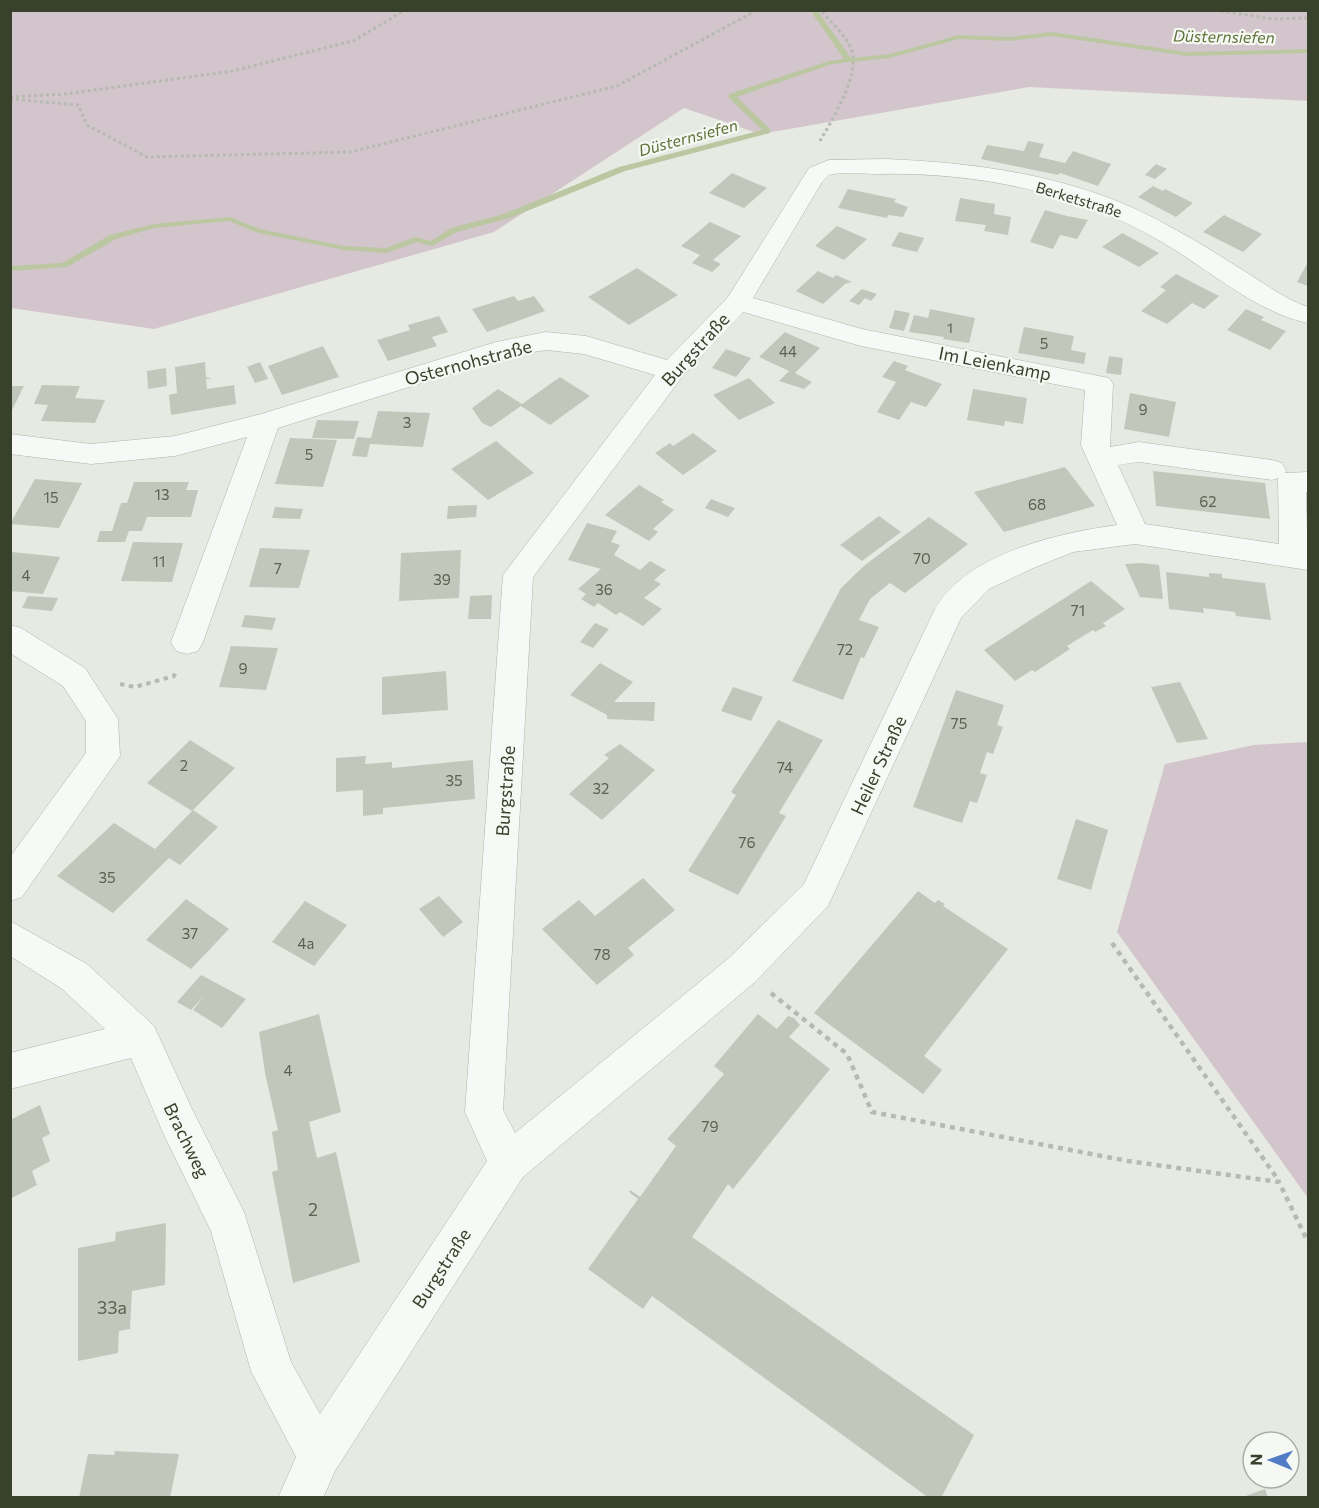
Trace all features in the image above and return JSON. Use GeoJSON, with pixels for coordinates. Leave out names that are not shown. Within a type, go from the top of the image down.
{"type":"FeatureCollection","features":[{"type":"Feature","properties":{"kind":"street","name":"Berketstraße"},"geometry":{"type":"LineString","coordinates":[[818,173],[885,165],[953,171],[1027,183],[1088,199],[1124,212],[1158,229],[1268,298],[1295,312],[1308,315]]}},
{"type":"Feature","properties":{"kind":"street","name":"Burgstraße"},"geometry":{"type":"LineString","coordinates":[[300,1497],[319,1455],[509,1163],[484,1112],[518,575],[672,371],[738,302],[818,173]]}},
{"type":"Feature","properties":{"kind":"street","name":"Im Leienkamp"},"geometry":{"type":"LineString","coordinates":[[738,302],[861,337],[1099,384],[1095,445],[1103,458],[1135,533]]}},
{"type":"Feature","properties":{"kind":"street","name":"Osternohstraße"},"geometry":{"type":"LineString","coordinates":[[10,444],[91,454],[175,446],[266,422],[505,348],[546,341],[586,345],[672,371]]}},
{"type":"Feature","properties":{"kind":"street"},"geometry":{"type":"LineString","coordinates":[[188,642],[266,422]]}},
{"type":"Feature","properties":{"kind":"street"},"geometry":{"type":"LineString","coordinates":[[1103,458],[1140,452],[1272,470]]}},
{"type":"Feature","properties":{"kind":"street"},"geometry":{"type":"LineString","coordinates":[[1302,558],[1291,481],[1308,482]]}},
{"type":"Feature","properties":{"kind":"street","name":"Heiler Straße"},"geometry":{"type":"LineString","coordinates":[[509,1163],[742,970],[816,896],[949,611],[978,581],[1020,561],[1070,542],[1135,533],[1302,558]]}},
{"type":"Feature","properties":{"kind":"street"},"geometry":{"type":"LineString","coordinates":[[10,637],[74,677],[102,719],[103,756],[10,886]]}},
{"type":"Feature","properties":{"kind":"street"},"geometry":{"type":"LineString","coordinates":[[10,937],[74,976],[141,1038]]}},
{"type":"Feature","properties":{"kind":"street"},"geometry":{"type":"LineString","coordinates":[[10,1071],[141,1038]]}},
{"type":"Feature","properties":{"kind":"street","name":"Brachweg"},"geometry":{"type":"LineString","coordinates":[[141,1038],[178,1122],[230,1226],[272,1371],[319,1455]]}},
{"type":"Feature","properties":{"kind":"path"},"geometry":{"type":"LineString","coordinates":[[10,98],[65,94],[233,71],[353,41],[405,10]]}},
{"type":"Feature","properties":{"kind":"path"},"geometry":{"type":"LineString","coordinates":[[10,98],[78,105],[87,125],[147,157],[350,152],[617,86],[757,10]]}},
{"type":"Feature","properties":{"kind":"path"},"geometry":{"type":"LineString","coordinates":[[818,173],[811,158],[842,104],[853,63],[853,52],[821,10]]}},
{"type":"Feature","properties":{"kind":"path"},"geometry":{"type":"LineString","coordinates":[[1215,10],[1273,19],[1308,18]]}},
{"type":"Feature","properties":{"kind":"path"},"geometry":{"type":"LineString","coordinates":[[74,677],[135,687],[174,676],[188,642]]}},
{"type":"Feature","properties":{"kind":"path"},"geometry":{"type":"LineString","coordinates":[[1112,943],[1280,1182],[1308,1242]]}},
{"type":"Feature","properties":{"kind":"path"},"geometry":{"type":"LineString","coordinates":[[742,970],[847,1054],[872,1112],[1128,1161],[1280,1182]]}},
{"type":"Feature","properties":{"kind":"shaded area"},"geometry":{"type":"Polygon","coordinates":[[[11,10],[1308,11],[1308,101],[1029,87],[760,134],[684,108],[494,232],[154,329],[11,308],[11,10]]]}},
{"type":"Feature","properties":{"kind":"shaded area"},"geometry":{"type":"Polygon","coordinates":[[[1308,742],[1308,1198],[1117,932],[1165,764],[1254,745],[1308,742]]]}},
{"type":"Feature","properties":{"kind":"building"},"geometry":{"type":"Polygon","coordinates":[[[1028,141],[1044,144],[1039,157],[1065,163],[1073,151],[1111,164],[1098,186],[1060,173],[1058,175],[981,159],[987,145],[1024,151],[1028,141]]]}},
{"type":"Feature","properties":{"kind":"building"},"geometry":{"type":"Polygon","coordinates":[[[1156,164],[1167,169],[1155,179],[1145,175],[1156,164]]]}},
{"type":"Feature","properties":{"kind":"building"},"geometry":{"type":"Polygon","coordinates":[[[732,173],[767,188],[744,208],[709,193],[732,173]]]}},
{"type":"Feature","properties":{"kind":"building"},"geometry":{"type":"Polygon","coordinates":[[[1153,186],[1163,191],[1165,189],[1193,203],[1176,217],[1138,197],[1153,186]]]}},
{"type":"Feature","properties":{"kind":"building"},"geometry":{"type":"Polygon","coordinates":[[[848,189],[896,199],[894,202],[908,207],[903,217],[888,215],[887,218],[838,208],[848,189]]]}},
{"type":"Feature","properties":{"kind":"building"},"geometry":{"type":"Polygon","coordinates":[[[960,198],[995,204],[994,214],[1011,217],[1008,235],[984,231],[986,225],[955,221],[960,198]]]}},
{"type":"Feature","properties":{"kind":"building"},"geometry":{"type":"Polygon","coordinates":[[[1045,210],[1088,220],[1077,239],[1060,235],[1053,249],[1030,242],[1045,210]]]}},
{"type":"Feature","properties":{"kind":"building"},"geometry":{"type":"Polygon","coordinates":[[[1224,215],[1262,234],[1243,252],[1203,232],[1224,215]]]}},
{"type":"Feature","properties":{"kind":"building"},"geometry":{"type":"Polygon","coordinates":[[[710,222],[741,236],[713,260],[721,264],[712,272],[692,263],[700,255],[681,246],[710,222]]]}},
{"type":"Feature","properties":{"kind":"building"},"geometry":{"type":"Polygon","coordinates":[[[837,226],[867,239],[844,260],[815,246],[837,226]]]}},
{"type":"Feature","properties":{"kind":"building"},"geometry":{"type":"Polygon","coordinates":[[[899,232],[924,238],[917,252],[891,246],[899,232]]]}},
{"type":"Feature","properties":{"kind":"building"},"geometry":{"type":"Polygon","coordinates":[[[1122,233],[1159,253],[1139,267],[1102,247],[1122,233]]]}},
{"type":"Feature","properties":{"kind":"building"},"geometry":{"type":"Polygon","coordinates":[[[1308,262],[1308,286],[1297,282],[1308,262]]]}},
{"type":"Feature","properties":{"kind":"building"},"geometry":{"type":"Polygon","coordinates":[[[637,268],[678,295],[629,325],[588,297],[637,268]]]}},
{"type":"Feature","properties":{"kind":"building"},"geometry":{"type":"Polygon","coordinates":[[[818,271],[833,278],[836,275],[852,282],[845,284],[823,304],[796,291],[818,271]]]}},
{"type":"Feature","properties":{"kind":"building"},"geometry":{"type":"Polygon","coordinates":[[[1176,274],[1219,296],[1204,309],[1192,303],[1167,324],[1141,311],[1166,290],[1160,287],[1176,274]]]}},
{"type":"Feature","properties":{"kind":"building"},"geometry":{"type":"Polygon","coordinates":[[[862,289],[877,294],[871,301],[865,298],[859,305],[849,301],[862,289]]]}},
{"type":"Feature","properties":{"kind":"building"},"geometry":{"type":"Polygon","coordinates":[[[514,296],[518,301],[534,296],[545,311],[487,332],[472,309],[514,296]]]}},
{"type":"Feature","properties":{"kind":"building"},"geometry":{"type":"Polygon","coordinates":[[[930,309],[975,318],[969,343],[909,332],[914,315],[928,318],[930,309]]]}},
{"type":"Feature","properties":{"kind":"building"},"geometry":{"type":"Polygon","coordinates":[[[1246,309],[1264,317],[1261,320],[1286,331],[1270,350],[1227,330],[1246,309]]]}},
{"type":"Feature","properties":{"kind":"building"},"geometry":{"type":"Polygon","coordinates":[[[895,310],[910,313],[904,331],[889,328],[895,310]]]}},
{"type":"Feature","properties":{"kind":"building"},"geometry":{"type":"Polygon","coordinates":[[[439,316],[448,332],[432,337],[437,346],[388,361],[377,340],[410,330],[408,325],[439,316]]]}},
{"type":"Feature","properties":{"kind":"building"},"geometry":{"type":"Polygon","coordinates":[[[1024,327],[1074,336],[1071,350],[1086,353],[1084,364],[1018,353],[1024,327]]]}},
{"type":"Feature","properties":{"kind":"building"},"geometry":{"type":"Polygon","coordinates":[[[785,332],[820,348],[795,373],[812,382],[804,389],[779,381],[789,371],[759,357],[785,332]]]}},
{"type":"Feature","properties":{"kind":"building"},"geometry":{"type":"Polygon","coordinates":[[[323,346],[339,377],[282,395],[268,366],[323,346]]]}},
{"type":"Feature","properties":{"kind":"building"},"geometry":{"type":"Polygon","coordinates":[[[726,349],[751,358],[736,377],[712,368],[726,349]]]}},
{"type":"Feature","properties":{"kind":"building"},"geometry":{"type":"Polygon","coordinates":[[[1109,356],[1123,358],[1121,375],[1106,373],[1109,356]]]}},
{"type":"Feature","properties":{"kind":"building"},"geometry":{"type":"Polygon","coordinates":[[[894,361],[908,366],[905,370],[942,384],[926,407],[911,402],[899,420],[877,412],[896,382],[882,377],[894,361]]]}},
{"type":"Feature","properties":{"kind":"building"},"geometry":{"type":"Polygon","coordinates":[[[205,362],[206,377],[212,379],[206,379],[207,389],[234,385],[236,404],[171,415],[169,395],[177,393],[175,367],[205,362]]]}},
{"type":"Feature","properties":{"kind":"building"},"geometry":{"type":"Polygon","coordinates":[[[260,362],[268,379],[255,383],[247,367],[260,362]]]}},
{"type":"Feature","properties":{"kind":"building"},"geometry":{"type":"Polygon","coordinates":[[[166,368],[167,386],[148,389],[147,371],[166,368]]]}},
{"type":"Feature","properties":{"kind":"building"},"geometry":{"type":"Polygon","coordinates":[[[560,377],[590,396],[550,425],[521,406],[491,427],[482,423],[472,408],[498,389],[522,404],[560,377]]]}},
{"type":"Feature","properties":{"kind":"building"},"geometry":{"type":"Polygon","coordinates":[[[749,378],[775,403],[739,420],[713,395],[749,378]]]}},
{"type":"Feature","properties":{"kind":"building"},"geometry":{"type":"Polygon","coordinates":[[[42,385],[80,386],[75,398],[105,400],[95,423],[41,421],[48,405],[34,404],[42,385]]]}},
{"type":"Feature","properties":{"kind":"building"},"geometry":{"type":"Polygon","coordinates":[[[10,386],[24,386],[10,414],[10,386]]]}},
{"type":"Feature","properties":{"kind":"building"},"geometry":{"type":"Polygon","coordinates":[[[973,389],[1027,398],[1023,424],[1005,421],[1004,426],[967,420],[973,389]]]}},
{"type":"Feature","properties":{"kind":"building"},"geometry":{"type":"Polygon","coordinates":[[[1130,393],[1176,402],[1169,437],[1124,429],[1130,393]]]}},
{"type":"Feature","properties":{"kind":"building"},"geometry":{"type":"Polygon","coordinates":[[[378,411],[430,413],[423,447],[370,444],[367,457],[352,456],[357,437],[371,438],[378,411]]]}},
{"type":"Feature","properties":{"kind":"building"},"geometry":{"type":"Polygon","coordinates":[[[317,420],[359,421],[354,439],[312,438],[317,420]]]}},
{"type":"Feature","properties":{"kind":"building"},"geometry":{"type":"Polygon","coordinates":[[[693,433],[717,451],[683,475],[655,453],[670,443],[673,446],[693,433]]]}},
{"type":"Feature","properties":{"kind":"building"},"geometry":{"type":"Polygon","coordinates":[[[290,438],[337,440],[323,487],[275,484],[290,438]]]}},
{"type":"Feature","properties":{"kind":"building"},"geometry":{"type":"Polygon","coordinates":[[[496,441],[534,473],[488,500],[451,469],[496,441]]]}},
{"type":"Feature","properties":{"kind":"building"},"geometry":{"type":"Polygon","coordinates":[[[1065,467],[1095,506],[1004,532],[974,492],[1065,467]]]}},
{"type":"Feature","properties":{"kind":"building"},"geometry":{"type":"Polygon","coordinates":[[[1153,471],[1265,483],[1270,519],[1156,506],[1153,471]]]}},
{"type":"Feature","properties":{"kind":"building"},"geometry":{"type":"Polygon","coordinates":[[[35,479],[82,483],[59,528],[10,524],[35,479]]]}},
{"type":"Feature","properties":{"kind":"building"},"geometry":{"type":"Polygon","coordinates":[[[134,482],[189,482],[186,490],[198,490],[191,517],[147,517],[142,531],[129,531],[125,542],[97,542],[100,531],[112,531],[121,503],[127,503],[134,482]]]}},
{"type":"Feature","properties":{"kind":"building"},"geometry":{"type":"Polygon","coordinates":[[[639,485],[664,500],[661,502],[674,510],[653,529],[658,532],[649,541],[605,515],[639,485]]]}},
{"type":"Feature","properties":{"kind":"building"},"geometry":{"type":"Polygon","coordinates":[[[711,499],[735,508],[728,517],[705,508],[711,499]]]}},
{"type":"Feature","properties":{"kind":"building"},"geometry":{"type":"Polygon","coordinates":[[[477,505],[476,517],[447,519],[448,506],[477,505]]]}},
{"type":"Feature","properties":{"kind":"building"},"geometry":{"type":"Polygon","coordinates":[[[275,507],[303,509],[300,519],[272,518],[275,507]]]}},
{"type":"Feature","properties":{"kind":"building"},"geometry":{"type":"Polygon","coordinates":[[[879,516],[901,532],[862,561],[840,545],[879,516]]]}},
{"type":"Feature","properties":{"kind":"building"},"geometry":{"type":"Polygon","coordinates":[[[929,517],[968,544],[905,593],[890,583],[870,599],[859,620],[879,627],[864,658],[861,657],[843,700],[792,681],[841,588],[865,565],[929,517]]]}},
{"type":"Feature","properties":{"kind":"building"},"geometry":{"type":"Polygon","coordinates":[[[587,523],[617,531],[611,542],[620,545],[614,555],[640,570],[650,561],[666,570],[654,580],[661,584],[644,598],[662,609],[643,626],[620,612],[616,615],[598,603],[594,607],[581,599],[586,594],[578,589],[601,569],[568,560],[587,523]]]}},
{"type":"Feature","properties":{"kind":"building"},"geometry":{"type":"Polygon","coordinates":[[[133,542],[183,543],[172,582],[121,581],[133,542]]]}},
{"type":"Feature","properties":{"kind":"building"},"geometry":{"type":"Polygon","coordinates":[[[260,548],[310,550],[299,588],[249,587],[260,548]]]}},
{"type":"Feature","properties":{"kind":"building"},"geometry":{"type":"Polygon","coordinates":[[[461,550],[459,598],[399,601],[401,553],[461,550]]]}},
{"type":"Feature","properties":{"kind":"building"},"geometry":{"type":"Polygon","coordinates":[[[12,552],[60,557],[43,594],[10,591],[12,552]]]}},
{"type":"Feature","properties":{"kind":"building"},"geometry":{"type":"Polygon","coordinates":[[[1125,564],[1159,565],[1163,599],[1140,597],[1125,564]]]}},
{"type":"Feature","properties":{"kind":"building"},"geometry":{"type":"Polygon","coordinates":[[[1166,572],[1209,577],[1209,573],[1222,574],[1222,578],[1265,583],[1271,620],[1236,616],[1235,612],[1203,608],[1204,613],[1169,609],[1166,572]]]}},
{"type":"Feature","properties":{"kind":"building"},"geometry":{"type":"Polygon","coordinates":[[[1091,581],[1125,609],[1103,623],[1106,626],[1095,632],[1093,630],[1067,646],[1070,649],[1035,672],[1032,670],[1015,681],[984,650],[1091,581]]]}},
{"type":"Feature","properties":{"kind":"building"},"geometry":{"type":"Polygon","coordinates":[[[492,595],[491,619],[468,619],[470,596],[492,595]]]}},
{"type":"Feature","properties":{"kind":"building"},"geometry":{"type":"Polygon","coordinates":[[[28,596],[58,598],[52,611],[22,608],[28,596]]]}},
{"type":"Feature","properties":{"kind":"building"},"geometry":{"type":"Polygon","coordinates":[[[245,615],[276,618],[272,630],[241,627],[245,615]]]}},
{"type":"Feature","properties":{"kind":"building"},"geometry":{"type":"Polygon","coordinates":[[[595,623],[609,629],[593,648],[580,642],[595,623]]]}},
{"type":"Feature","properties":{"kind":"building"},"geometry":{"type":"Polygon","coordinates":[[[231,646],[278,648],[266,690],[219,687],[231,646]]]}},
{"type":"Feature","properties":{"kind":"building"},"geometry":{"type":"Polygon","coordinates":[[[600,663],[633,682],[614,702],[655,702],[654,721],[607,719],[607,715],[570,695],[600,663]]]}},
{"type":"Feature","properties":{"kind":"building"},"geometry":{"type":"Polygon","coordinates":[[[446,671],[448,710],[382,715],[382,677],[446,671]]]}},
{"type":"Feature","properties":{"kind":"building"},"geometry":{"type":"Polygon","coordinates":[[[1180,682],[1208,739],[1177,743],[1151,687],[1180,682]]]}},
{"type":"Feature","properties":{"kind":"building"},"geometry":{"type":"Polygon","coordinates":[[[733,687],[763,697],[751,721],[721,711],[733,687]]]}},
{"type":"Feature","properties":{"kind":"building"},"geometry":{"type":"Polygon","coordinates":[[[956,690],[1004,705],[997,725],[1003,727],[993,754],[987,752],[980,773],[987,775],[977,803],[970,801],[962,823],[913,807],[956,690]]]}},
{"type":"Feature","properties":{"kind":"building"},"geometry":{"type":"Polygon","coordinates":[[[778,720],[823,740],[779,813],[786,816],[738,895],[688,871],[736,795],[731,792],[778,720]]]}},
{"type":"Feature","properties":{"kind":"building"},"geometry":{"type":"Polygon","coordinates":[[[190,740],[235,768],[192,811],[147,783],[190,740]]]}},
{"type":"Feature","properties":{"kind":"building"},"geometry":{"type":"Polygon","coordinates":[[[620,744],[655,770],[602,820],[569,794],[609,758],[604,755],[620,744]]]}},
{"type":"Feature","properties":{"kind":"building"},"geometry":{"type":"Polygon","coordinates":[[[366,756],[365,764],[392,762],[392,768],[473,760],[475,799],[383,808],[383,814],[363,816],[363,790],[336,792],[336,758],[366,756]]]}},
{"type":"Feature","properties":{"kind":"building"},"geometry":{"type":"Polygon","coordinates":[[[193,810],[218,827],[180,865],[169,858],[113,913],[57,876],[114,823],[155,849],[193,810]]]}},
{"type":"Feature","properties":{"kind":"building"},"geometry":{"type":"Polygon","coordinates":[[[1076,819],[1108,830],[1091,890],[1057,879],[1076,819]]]}},
{"type":"Feature","properties":{"kind":"building"},"geometry":{"type":"Polygon","coordinates":[[[643,878],[675,910],[628,948],[634,955],[597,985],[542,929],[579,900],[595,916],[643,878]]]}},
{"type":"Feature","properties":{"kind":"building"},"geometry":{"type":"Polygon","coordinates":[[[918,891],[935,903],[938,900],[945,904],[943,906],[1008,949],[924,1056],[942,1070],[923,1094],[814,1013],[918,891]]]}},
{"type":"Feature","properties":{"kind":"building"},"geometry":{"type":"Polygon","coordinates":[[[439,896],[463,922],[443,937],[419,909],[439,896]]]}},
{"type":"Feature","properties":{"kind":"building"},"geometry":{"type":"Polygon","coordinates":[[[186,899],[229,929],[191,969],[146,940],[186,899]]]}},
{"type":"Feature","properties":{"kind":"building"},"geometry":{"type":"Polygon","coordinates":[[[305,901],[347,925],[314,966],[272,942],[305,901]]]}},
{"type":"Feature","properties":{"kind":"building"},"geometry":{"type":"Polygon","coordinates":[[[201,975],[246,999],[222,1028],[193,1010],[204,996],[191,1010],[177,1002],[201,975]]]}},
{"type":"Feature","properties":{"kind":"building"},"geometry":{"type":"Polygon","coordinates":[[[319,1014],[341,1112],[309,1122],[317,1158],[336,1152],[360,1262],[293,1283],[272,1172],[278,1170],[272,1132],[278,1130],[265,1073],[259,1032],[319,1014]]]}},
{"type":"Feature","properties":{"kind":"building"},"geometry":{"type":"Polygon","coordinates":[[[758,1014],[777,1029],[788,1016],[794,1018],[800,1025],[789,1037],[830,1069],[733,1189],[728,1184],[692,1237],[974,1435],[941,1498],[929,1498],[652,1296],[643,1309],[588,1269],[638,1199],[629,1192],[630,1190],[640,1197],[676,1146],[667,1139],[724,1074],[714,1066],[758,1014]]]}},
{"type":"Feature","properties":{"kind":"building"},"geometry":{"type":"Polygon","coordinates":[[[40,1105],[50,1134],[42,1138],[50,1161],[32,1171],[37,1185],[10,1199],[10,1120],[40,1105]]]}},
{"type":"Feature","properties":{"kind":"building"},"geometry":{"type":"Polygon","coordinates":[[[166,1223],[165,1285],[132,1291],[130,1329],[119,1331],[118,1353],[78,1361],[78,1248],[115,1241],[116,1232],[166,1223]]]}},
{"type":"Feature","properties":{"kind":"building"},"geometry":{"type":"Polygon","coordinates":[[[115,1451],[179,1454],[170,1498],[79,1498],[88,1454],[114,1455],[115,1451]]]}},
{"type":"Feature","properties":{"kind":"building"},"geometry":{"type":"Polygon","coordinates":[[[1265,1490],[1268,1498],[1243,1498],[1265,1490]]]}},
{"type":"Feature","properties":{"kind":"waterway"},"geometry":{"type":"LineString","coordinates":[[813,10],[849,60]]}},
{"type":"Feature","properties":{"kind":"waterway","name":"Düsternsiefen"},"geometry":{"type":"LineString","coordinates":[[10,269],[64,265],[113,237],[154,226],[230,219],[258,231],[344,248],[387,251],[415,239],[432,244],[454,230],[507,216],[622,169],[767,131],[732,96],[831,62],[890,56],[959,37],[1010,39],[1052,34],[1187,54],[1308,51]]}}]}
